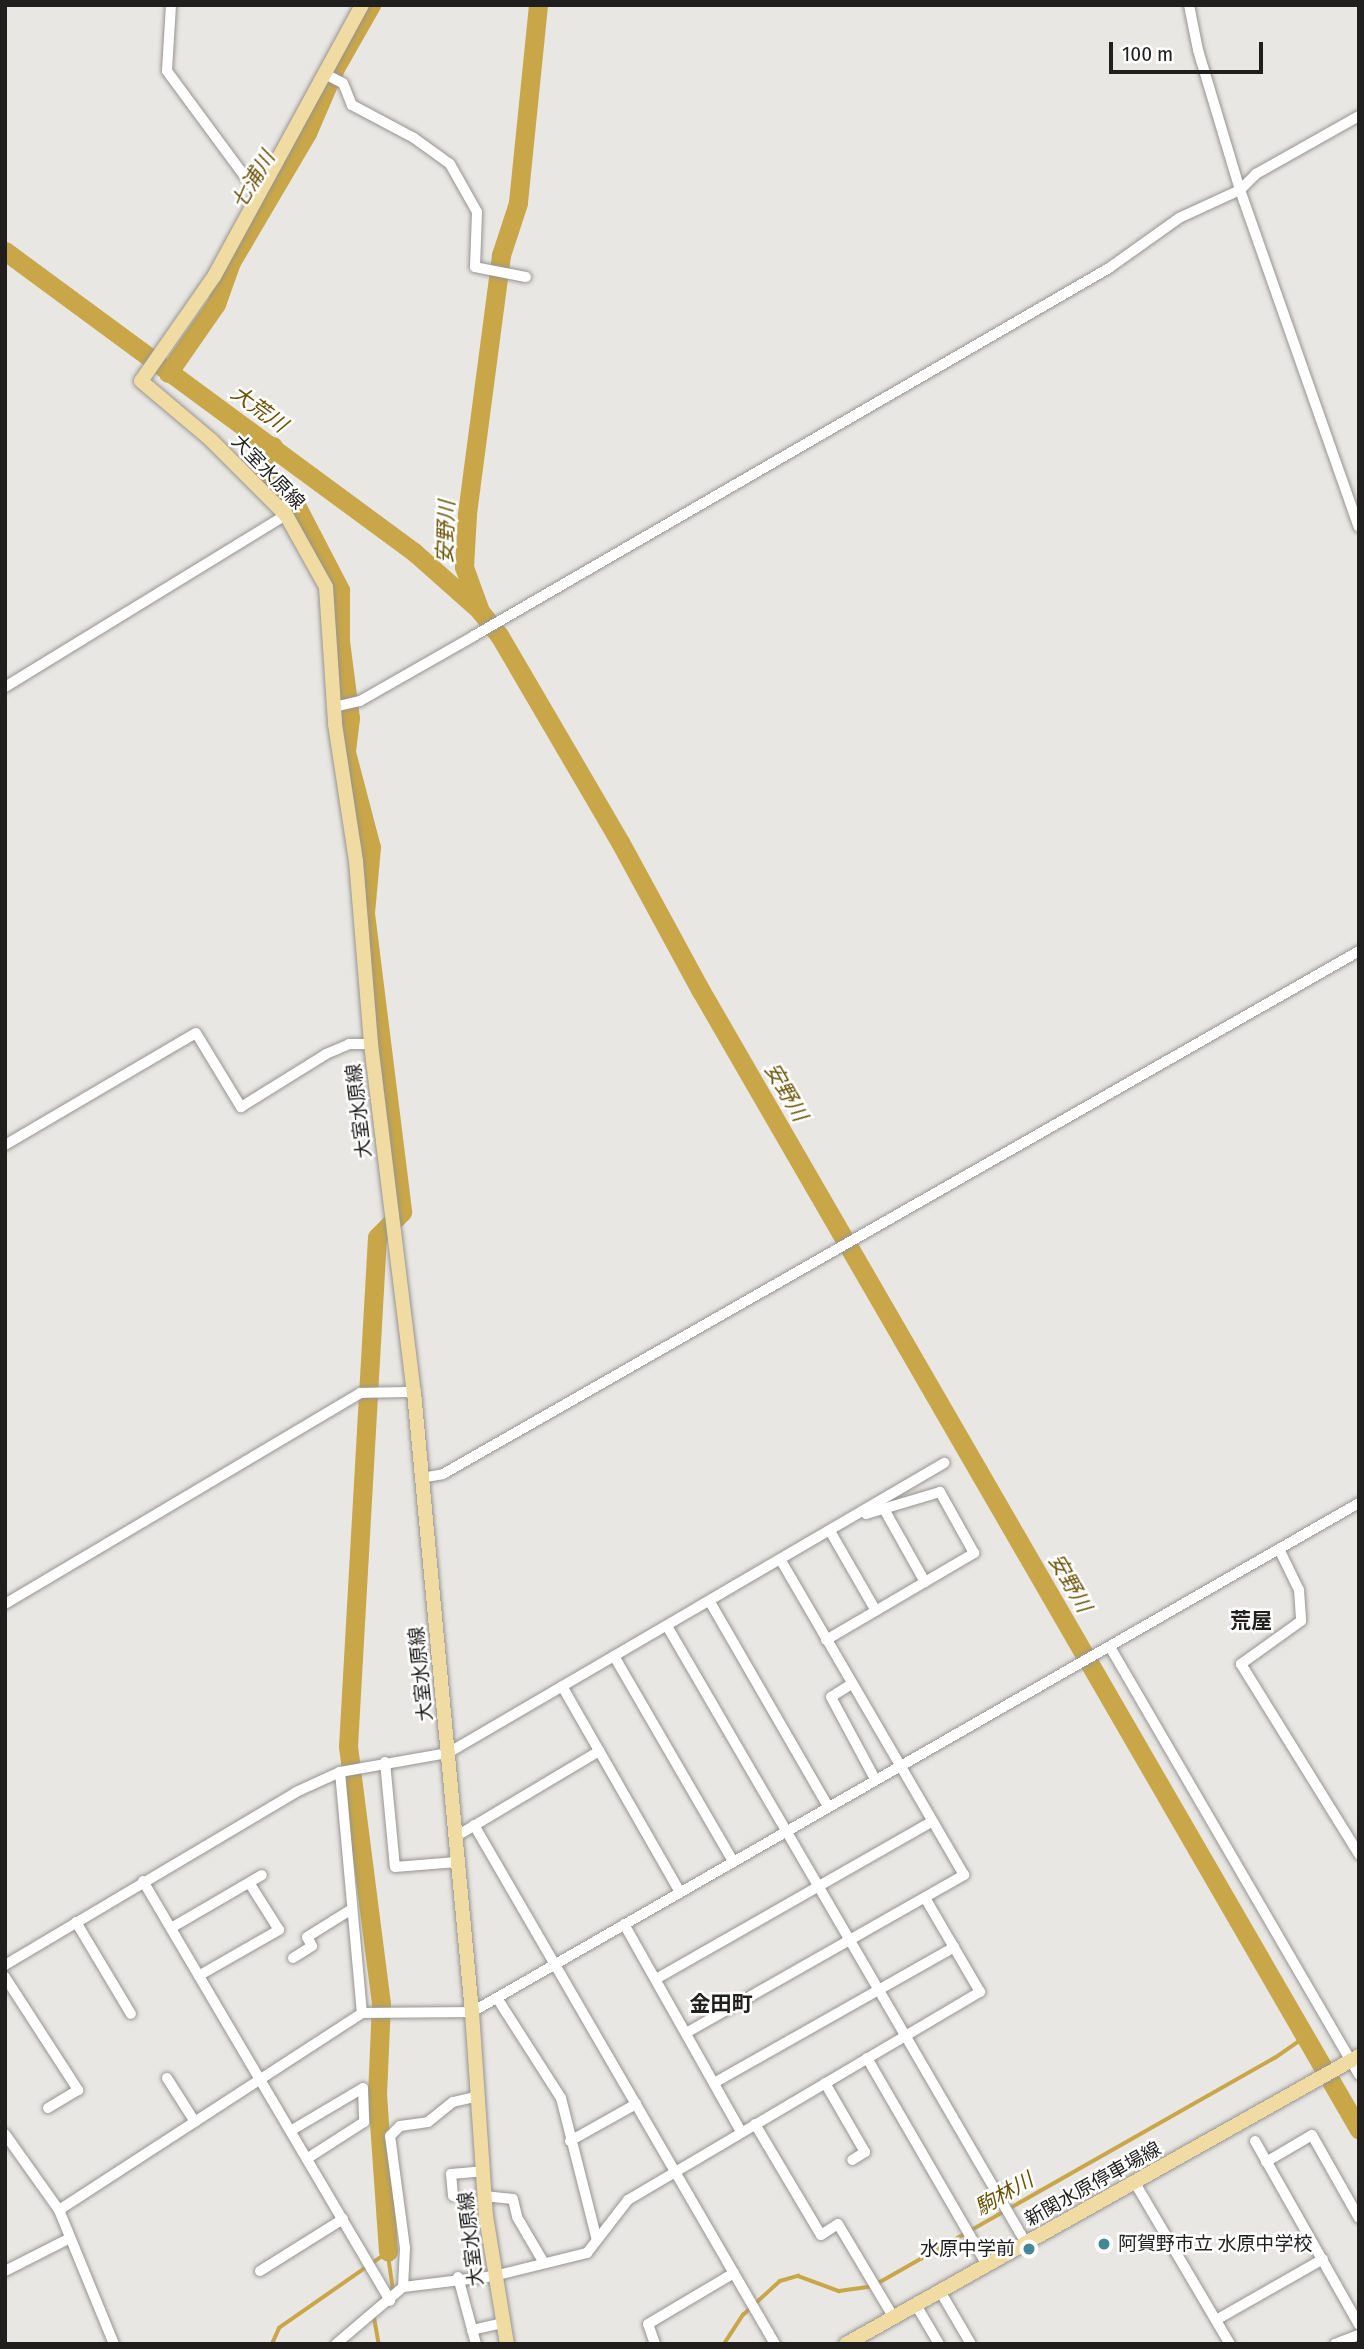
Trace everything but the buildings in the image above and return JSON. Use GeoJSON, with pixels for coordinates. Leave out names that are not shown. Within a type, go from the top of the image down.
{"type":"FeatureCollection","features":[{"type":"Feature","properties":{"kind":"main road","name":"大室水原線"},"geometry":{"type":"LineString","coordinates":[[362,5],[215,275],[141,381],[156,398],[211,440],[286,514],[326,587],[337,707],[356,861],[371,1044],[414,1392],[472,2012],[484,2196],[494,2276],[507,2344]]}},
{"type":"Feature","properties":{"kind":"main road","name":"新関水原停車場線"},"geometry":{"type":"LineString","coordinates":[[846,2344],[1352,2060]]}},
{"type":"Feature","properties":{"kind":"street"},"geometry":{"type":"LineString","coordinates":[[171,5],[167,71],[259,196]]}},
{"type":"Feature","properties":{"kind":"street"},"geometry":{"type":"LineString","coordinates":[[1189,5],[1198,50],[1240,190],[1359,527]]}},
{"type":"Feature","properties":{"kind":"street"},"geometry":{"type":"LineString","coordinates":[[323,73],[343,83],[352,105],[414,138],[450,164],[477,212],[475,267],[522,276]]}},
{"type":"Feature","properties":{"kind":"street"},"geometry":{"type":"LineString","coordinates":[[337,707],[353,704],[472,637],[1109,268],[1180,218],[1240,190],[1256,174],[1359,116]]}},
{"type":"Feature","properties":{"kind":"street"},"geometry":{"type":"LineString","coordinates":[[5,687],[286,514]]}},
{"type":"Feature","properties":{"kind":"street"},"geometry":{"type":"LineString","coordinates":[[421,1478],[443,1474],[1359,951]]}},
{"type":"Feature","properties":{"kind":"street"},"geometry":{"type":"LineString","coordinates":[[5,1145],[196,1033],[241,1107],[326,1054],[349,1044],[371,1044]]}},
{"type":"Feature","properties":{"kind":"street"},"geometry":{"type":"LineString","coordinates":[[5,1604],[360,1393],[414,1392]]}},
{"type":"Feature","properties":{"kind":"street"},"geometry":{"type":"LineString","coordinates":[[5,1965],[296,1792],[340,1772],[448,1753],[944,1463]]}},
{"type":"Feature","properties":{"kind":"street"},"geometry":{"type":"LineString","coordinates":[[825,1640],[974,1553],[940,1492],[853,1518]]}},
{"type":"Feature","properties":{"kind":"street"},"geometry":{"type":"LineString","coordinates":[[59,2210],[362,2013],[472,2012],[1359,1503]]}},
{"type":"Feature","properties":{"kind":"street"},"geometry":{"type":"LineString","coordinates":[[884,1508],[925,1582]]}},
{"type":"Feature","properties":{"kind":"street"},"geometry":{"type":"LineString","coordinates":[[830,1531],[876,1611]]}},
{"type":"Feature","properties":{"kind":"street"},"geometry":{"type":"LineString","coordinates":[[1279,1549],[1299,1590],[1301,1621],[1241,1664],[1359,1854]]}},
{"type":"Feature","properties":{"kind":"street"},"geometry":{"type":"LineString","coordinates":[[686,2033],[964,1875],[897,1766],[780,1561]]}},
{"type":"Feature","properties":{"kind":"street"},"geometry":{"type":"LineString","coordinates":[[710,1602],[828,1806]]}},
{"type":"Feature","properties":{"kind":"street"},"geometry":{"type":"LineString","coordinates":[[667,1626],[1027,2243]]}},
{"type":"Feature","properties":{"kind":"street"},"geometry":{"type":"LineString","coordinates":[[1109,1648],[1359,2075]]}},
{"type":"Feature","properties":{"kind":"street"},"geometry":{"type":"LineString","coordinates":[[614,1656],[733,1861]]}},
{"type":"Feature","properties":{"kind":"street"},"geometry":{"type":"LineString","coordinates":[[850,1685],[831,1697],[875,1779]]}},
{"type":"Feature","properties":{"kind":"street"},"geometry":{"type":"LineString","coordinates":[[562,1686],[680,1892]]}},
{"type":"Feature","properties":{"kind":"street"},"geometry":{"type":"LineString","coordinates":[[456,1837],[599,1751]]}},
{"type":"Feature","properties":{"kind":"street"},"geometry":{"type":"LineString","coordinates":[[385,1762],[395,1867],[457,1862]]}},
{"type":"Feature","properties":{"kind":"street"},"geometry":{"type":"LineString","coordinates":[[340,1772],[362,2013]]}},
{"type":"Feature","properties":{"kind":"street"},"geometry":{"type":"LineString","coordinates":[[656,1979],[932,1822]]}},
{"type":"Feature","properties":{"kind":"street"},"geometry":{"type":"LineString","coordinates":[[474,1825],[775,2344]]}},
{"type":"Feature","properties":{"kind":"street"},"geometry":{"type":"LineString","coordinates":[[171,1928],[262,1875]]}},
{"type":"Feature","properties":{"kind":"street"},"geometry":{"type":"LineString","coordinates":[[143,1881],[262,2078],[390,2301]]}},
{"type":"Feature","properties":{"kind":"street"},"geometry":{"type":"LineString","coordinates":[[200,1975],[279,1930],[250,1884]]}},
{"type":"Feature","properties":{"kind":"street"},"geometry":{"type":"LineString","coordinates":[[336,2344],[390,2301],[403,2287],[458,2277],[494,2276],[587,2253],[628,2200],[980,1992],[925,1898]]}},
{"type":"Feature","properties":{"kind":"street"},"geometry":{"type":"LineString","coordinates":[[293,1958],[312,1946],[307,1937],[352,1909]]}},
{"type":"Feature","properties":{"kind":"street"},"geometry":{"type":"LineString","coordinates":[[76,1922],[131,2014]]}},
{"type":"Feature","properties":{"kind":"street"},"geometry":{"type":"LineString","coordinates":[[624,1924],[741,2132]]}},
{"type":"Feature","properties":{"kind":"street"},"geometry":{"type":"LineString","coordinates":[[714,2083],[954,1947]]}},
{"type":"Feature","properties":{"kind":"street"},"geometry":{"type":"LineString","coordinates":[[5,1977],[78,2090],[48,2108]]}},
{"type":"Feature","properties":{"kind":"street"},"geometry":{"type":"LineString","coordinates":[[497,1998],[561,2098],[597,2240]]}},
{"type":"Feature","properties":{"kind":"street"},"geometry":{"type":"LineString","coordinates":[[867,2058],[987,2265]]}},
{"type":"Feature","properties":{"kind":"street"},"geometry":{"type":"LineString","coordinates":[[167,2078],[195,2122]]}},
{"type":"Feature","properties":{"kind":"street"},"geometry":{"type":"LineString","coordinates":[[825,2083],[865,2152],[852,2160]]}},
{"type":"Feature","properties":{"kind":"street"},"geometry":{"type":"LineString","coordinates":[[292,2130],[363,2088],[365,2122],[308,2158]]}},
{"type":"Feature","properties":{"kind":"street"},"geometry":{"type":"LineString","coordinates":[[403,2287],[405,2249],[390,2136],[400,2126],[428,2122],[453,2102],[478,2096]]}},
{"type":"Feature","properties":{"kind":"street"},"geometry":{"type":"LineString","coordinates":[[570,2141],[636,2104]]}},
{"type":"Feature","properties":{"kind":"street"},"geometry":{"type":"LineString","coordinates":[[755,2124],[821,2235],[838,2224],[894,2318]]}},
{"type":"Feature","properties":{"kind":"street"},"geometry":{"type":"LineString","coordinates":[[5,2134],[59,2210],[114,2344]]}},
{"type":"Feature","properties":{"kind":"street"},"geometry":{"type":"LineString","coordinates":[[1266,2162],[1312,2135],[1359,2218]]}},
{"type":"Feature","properties":{"kind":"street"},"geometry":{"type":"LineString","coordinates":[[1255,2141],[1357,2319]]}},
{"type":"Feature","properties":{"kind":"street"},"geometry":{"type":"LineString","coordinates":[[453,2196],[451,2174],[483,2171]]}},
{"type":"Feature","properties":{"kind":"street"},"geometry":{"type":"LineString","coordinates":[[1135,2183],[1230,2344]]}},
{"type":"Feature","properties":{"kind":"street"},"geometry":{"type":"LineString","coordinates":[[484,2196],[513,2199],[517,2217],[544,2263]]}},
{"type":"Feature","properties":{"kind":"street"},"geometry":{"type":"LineString","coordinates":[[260,2272],[343,2219]]}},
{"type":"Feature","properties":{"kind":"street"},"geometry":{"type":"LineString","coordinates":[[5,2271],[70,2238]]}},
{"type":"Feature","properties":{"kind":"street"},"geometry":{"type":"LineString","coordinates":[[1216,2320],[1323,2259]]}},
{"type":"Feature","properties":{"kind":"street"},"geometry":{"type":"LineString","coordinates":[[654,2344],[648,2324],[734,2273]]}},
{"type":"Feature","properties":{"kind":"street"},"geometry":{"type":"LineString","coordinates":[[458,2277],[476,2344]]}},
{"type":"Feature","properties":{"kind":"street"},"geometry":{"type":"LineString","coordinates":[[940,2291],[971,2344]]}},
{"type":"Feature","properties":{"kind":"street"},"geometry":{"type":"LineString","coordinates":[[916,2305],[939,2344]]}},
{"type":"Feature","properties":{"kind":"street"},"geometry":{"type":"LineString","coordinates":[[472,2330],[503,2323]]}},
{"type":"Feature","properties":{"kind":"street"},"geometry":{"type":"LineString","coordinates":[[1337,2343],[1359,2334]]}},
{"type":"Feature","properties":{"kind":"waterway","name":"七浦川"},"geometry":{"type":"LineString","coordinates":[[168,373],[216,304],[231,262],[307,133],[335,68],[371,5]]}},
{"type":"Feature","properties":{"kind":"waterway","name":"安野川"},"geometry":{"type":"LineString","coordinates":[[538,5],[518,203],[501,255],[467,515],[464,567],[480,611],[499,635],[620,842],[701,991],[1359,2130]]}},
{"type":"Feature","properties":{"kind":"waterway","name":"大荒川"},"geometry":{"type":"LineString","coordinates":[[5,251],[414,552],[477,608]]}},
{"type":"Feature","properties":{"kind":"waterway"},"geometry":{"type":"LineString","coordinates":[[273,446],[261,477],[296,505],[340,590],[340,641],[350,718],[346,752],[371,847],[365,913],[402,1212],[377,1237],[348,1746],[381,2003],[377,2094],[388,2252]]}},
{"type":"Feature","properties":{"kind":"waterway","name":"駒林川"},"geometry":{"type":"LineString","coordinates":[[724,2344],[743,2315],[780,2281],[798,2276],[839,2291],[873,2286],[1275,2058],[1306,2036]]}},
{"type":"Feature","properties":{"kind":"waterway"},"geometry":{"type":"LineString","coordinates":[[272,2344],[279,2328],[388,2252],[393,2289]]}},
{"type":"Feature","properties":{"kind":"waterway"},"geometry":{"type":"LineString","coordinates":[[374,2315],[379,2344]]}},
{"type":"Feature","properties":{"kind":"place","name":"阿賀野市立 水原中学校"},"geometry":{"type":"Point","coordinates":[1104,2244]}},
{"type":"Feature","properties":{"kind":"place","name":"水原中学前"},"geometry":{"type":"Point","coordinates":[1029,2249]}},
{"type":"Feature","properties":{"kind":"district","name":"荒屋"},"geometry":{"type":"Point","coordinates":[1251,1621]}},
{"type":"Feature","properties":{"kind":"district","name":"金田町"},"geometry":{"type":"Point","coordinates":[721,2004]}}]}
